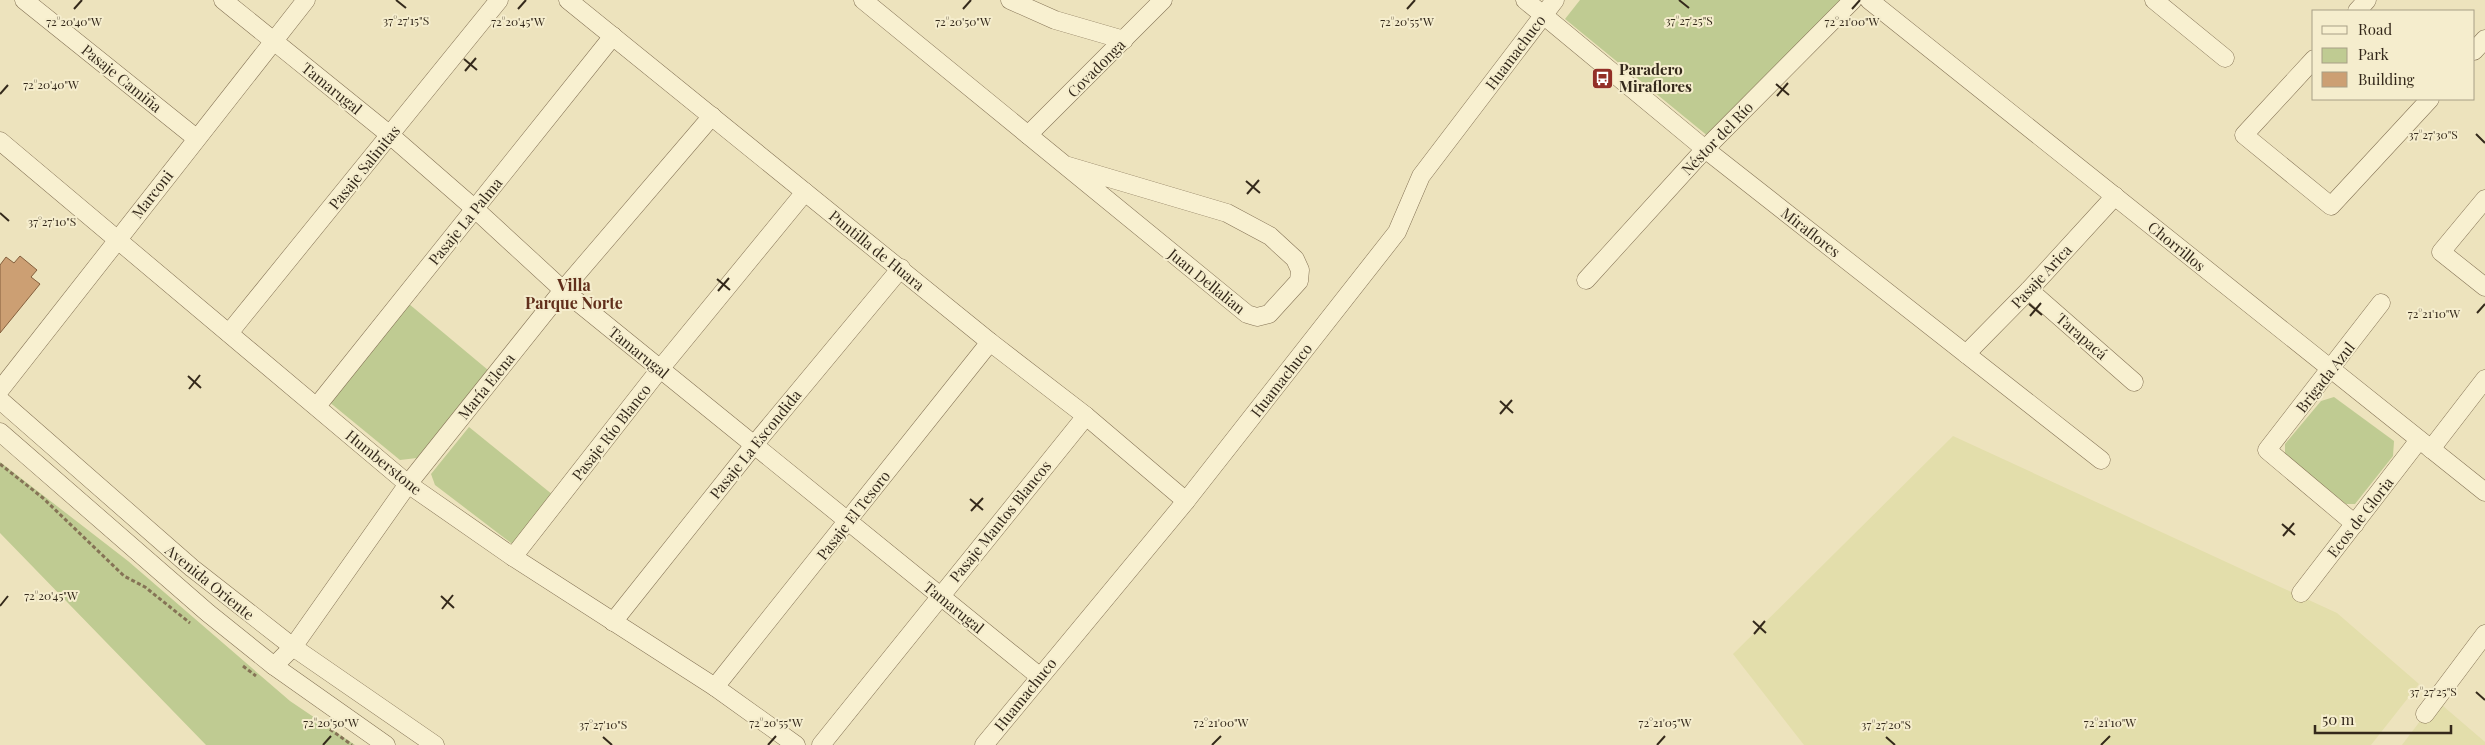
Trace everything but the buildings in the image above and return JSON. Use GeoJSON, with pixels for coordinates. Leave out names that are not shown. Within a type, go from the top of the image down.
{"type":"FeatureCollection","features":[{"type":"Feature","properties":{"kind":"street","name":"Pasaje Camiña"},"geometry":{"type":"LineString","coordinates":[[24,0],[196,138]]}},
{"type":"Feature","properties":{"kind":"street","name":"Tamarugal"},"geometry":{"type":"LineString","coordinates":[[223,0],[390,135],[475,209],[563,290],[1039,676]]}},
{"type":"Feature","properties":{"kind":"street","name":"Marconi"},"geometry":{"type":"LineString","coordinates":[[0,390],[116,239],[306,0]]}},
{"type":"Feature","properties":{"kind":"street","name":"Pasaje Salinitas"},"geometry":{"type":"LineString","coordinates":[[229,333],[499,0]]}},
{"type":"Feature","properties":{"kind":"street","name":"Puntilla de Huara"},"geometry":{"type":"LineString","coordinates":[[568,0],[990,342],[1086,416],[1186,501]]}},
{"type":"Feature","properties":{"kind":"street","name":"Juan Dellalian"},"geometry":{"type":"LineString","coordinates":[[862,0],[1247,314],[1257,317],[1269,314],[1299,281],[1300,270],[1291,255],[1270,236],[1227,213],[1065,164]]}},
{"type":"Feature","properties":{"kind":"street"},"geometry":{"type":"LineString","coordinates":[[1010,0],[1055,20],[1124,40]]}},
{"type":"Feature","properties":{"kind":"street","name":"Covadonga"},"geometry":{"type":"LineString","coordinates":[[1028,135],[1163,0]]}},
{"type":"Feature","properties":{"kind":"street","name":"Miraflores"},"geometry":{"type":"LineString","coordinates":[[1525,0],[1705,149],[2101,460]]}},
{"type":"Feature","properties":{"kind":"street","name":"Huamachuco"},"geometry":{"type":"LineString","coordinates":[[984,745],[1039,676],[1186,501],[1398,232],[1421,176],[1555,0]]}},
{"type":"Feature","properties":{"kind":"street","name":"Néstor del Río"},"geometry":{"type":"LineString","coordinates":[[1586,280],[1705,149],[1853,0]]}},
{"type":"Feature","properties":{"kind":"street","name":"Chorrillos"},"geometry":{"type":"LineString","coordinates":[[1869,0],[2485,492]]}},
{"type":"Feature","properties":{"kind":"street"},"geometry":{"type":"LineString","coordinates":[[2154,0],[2225,58]]}},
{"type":"Feature","properties":{"kind":"street"},"geometry":{"type":"LineString","coordinates":[[2358,10],[2367,0]]}},
{"type":"Feature","properties":{"kind":"street","name":"Pasaje La Palma"},"geometry":{"type":"LineString","coordinates":[[317,406],[613,36]]}},
{"type":"Feature","properties":{"kind":"street"},"geometry":{"type":"LineString","coordinates":[[2475,50],[2485,39]]}},
{"type":"Feature","properties":{"kind":"street"},"geometry":{"type":"LineString","coordinates":[[2312,61],[2244,135],[2331,206],[2429,100]]}},
{"type":"Feature","properties":{"kind":"street","name":"María Elena"},"geometry":{"type":"LineString","coordinates":[[274,666],[294,647],[408,484],[563,290],[712,116]]}},
{"type":"Feature","properties":{"kind":"street","name":"Humberstone"},"geometry":{"type":"LineString","coordinates":[[0,141],[408,484],[513,557],[715,687],[796,745]]}},
{"type":"Feature","properties":{"kind":"street","name":"Pasaje Río Blanco"},"geometry":{"type":"LineString","coordinates":[[513,557],[660,369],[805,192]]}},
{"type":"Feature","properties":{"kind":"street","name":"Pasaje Arica"},"geometry":{"type":"LineString","coordinates":[[1966,354],[2029,290],[2115,196]]}},
{"type":"Feature","properties":{"kind":"street"},"geometry":{"type":"LineString","coordinates":[[2485,199],[2441,252],[2485,287]]}},
{"type":"Feature","properties":{"kind":"street","name":"Pasaje La Escondida"},"geometry":{"type":"LineString","coordinates":[[613,622],[754,445],[901,268]]}},
{"type":"Feature","properties":{"kind":"street","name":"Tarapacá"},"geometry":{"type":"LineString","coordinates":[[2029,290],[2134,382]]}},
{"type":"Feature","properties":{"kind":"street","name":"Brigada Azul"},"geometry":{"type":"LineString","coordinates":[[2355,524],[2266,450],[2382,302]]}},
{"type":"Feature","properties":{"kind":"street","name":"Pasaje El Tesoro"},"geometry":{"type":"LineString","coordinates":[[715,687],[849,522],[990,342]]}},
{"type":"Feature","properties":{"kind":"street","name":"Ecos de Gloria"},"geometry":{"type":"LineString","coordinates":[[2301,593],[2355,524],[2485,379]]}},
{"type":"Feature","properties":{"kind":"street","name":"Avenida Oriente"},"geometry":{"type":"LineString","coordinates":[[0,400],[192,568],[294,647],[435,745]]}},
{"type":"Feature","properties":{"kind":"street","name":"Pasaje Mantos Blancos"},"geometry":{"type":"LineString","coordinates":[[821,745],[1086,416]]}},
{"type":"Feature","properties":{"kind":"street","name":"Avenida Oriente"},"geometry":{"type":"LineString","coordinates":[[0,432],[141,556],[274,666],[386,745]]}},
{"type":"Feature","properties":{"kind":"street"},"geometry":{"type":"LineString","coordinates":[[2425,714],[2485,634]]}},
{"type":"Feature","properties":{"kind":"shaded area"},"geometry":{"type":"Polygon","coordinates":[[[1953,436],[2337,613],[2419,684],[2371,745],[1804,745],[1733,654],[1953,436]]]}},
{"type":"Feature","properties":{"kind":"shaded area"},"geometry":{"type":"Polygon","coordinates":[[[2436,700],[2485,742],[2485,745],[2402,745],[2436,700]]]}},
{"type":"Feature","properties":{"kind":"green space"},"geometry":{"type":"Polygon","coordinates":[[[1580,0],[1846,0],[1709,137],[1565,19],[1580,0]]]}},
{"type":"Feature","properties":{"kind":"green space"},"geometry":{"type":"Polygon","coordinates":[[[409,304],[488,370],[417,458],[400,460],[328,401],[409,304]]]}},
{"type":"Feature","properties":{"kind":"green space"},"geometry":{"type":"Polygon","coordinates":[[[2334,397],[2394,441],[2393,456],[2355,504],[2346,504],[2285,455],[2285,444],[2321,401],[2334,397]]]}},
{"type":"Feature","properties":{"kind":"green space"},"geometry":{"type":"Polygon","coordinates":[[[469,427],[553,495],[515,546],[435,485],[431,474],[469,427]]]}},
{"type":"Feature","properties":{"kind":"green space"},"geometry":{"type":"Polygon","coordinates":[[[0,462],[128,561],[290,701],[355,745],[206,745],[0,533],[0,462]]]}},
{"type":"Feature","properties":{"kind":"place","name":"Paradero Miraflores"},"geometry":{"type":"Point","coordinates":[1603,78]}},
{"type":"Feature","properties":{"kind":"district","name":"Villa Parque Norte"},"geometry":{"type":"Point","coordinates":[574,293]}}]}
